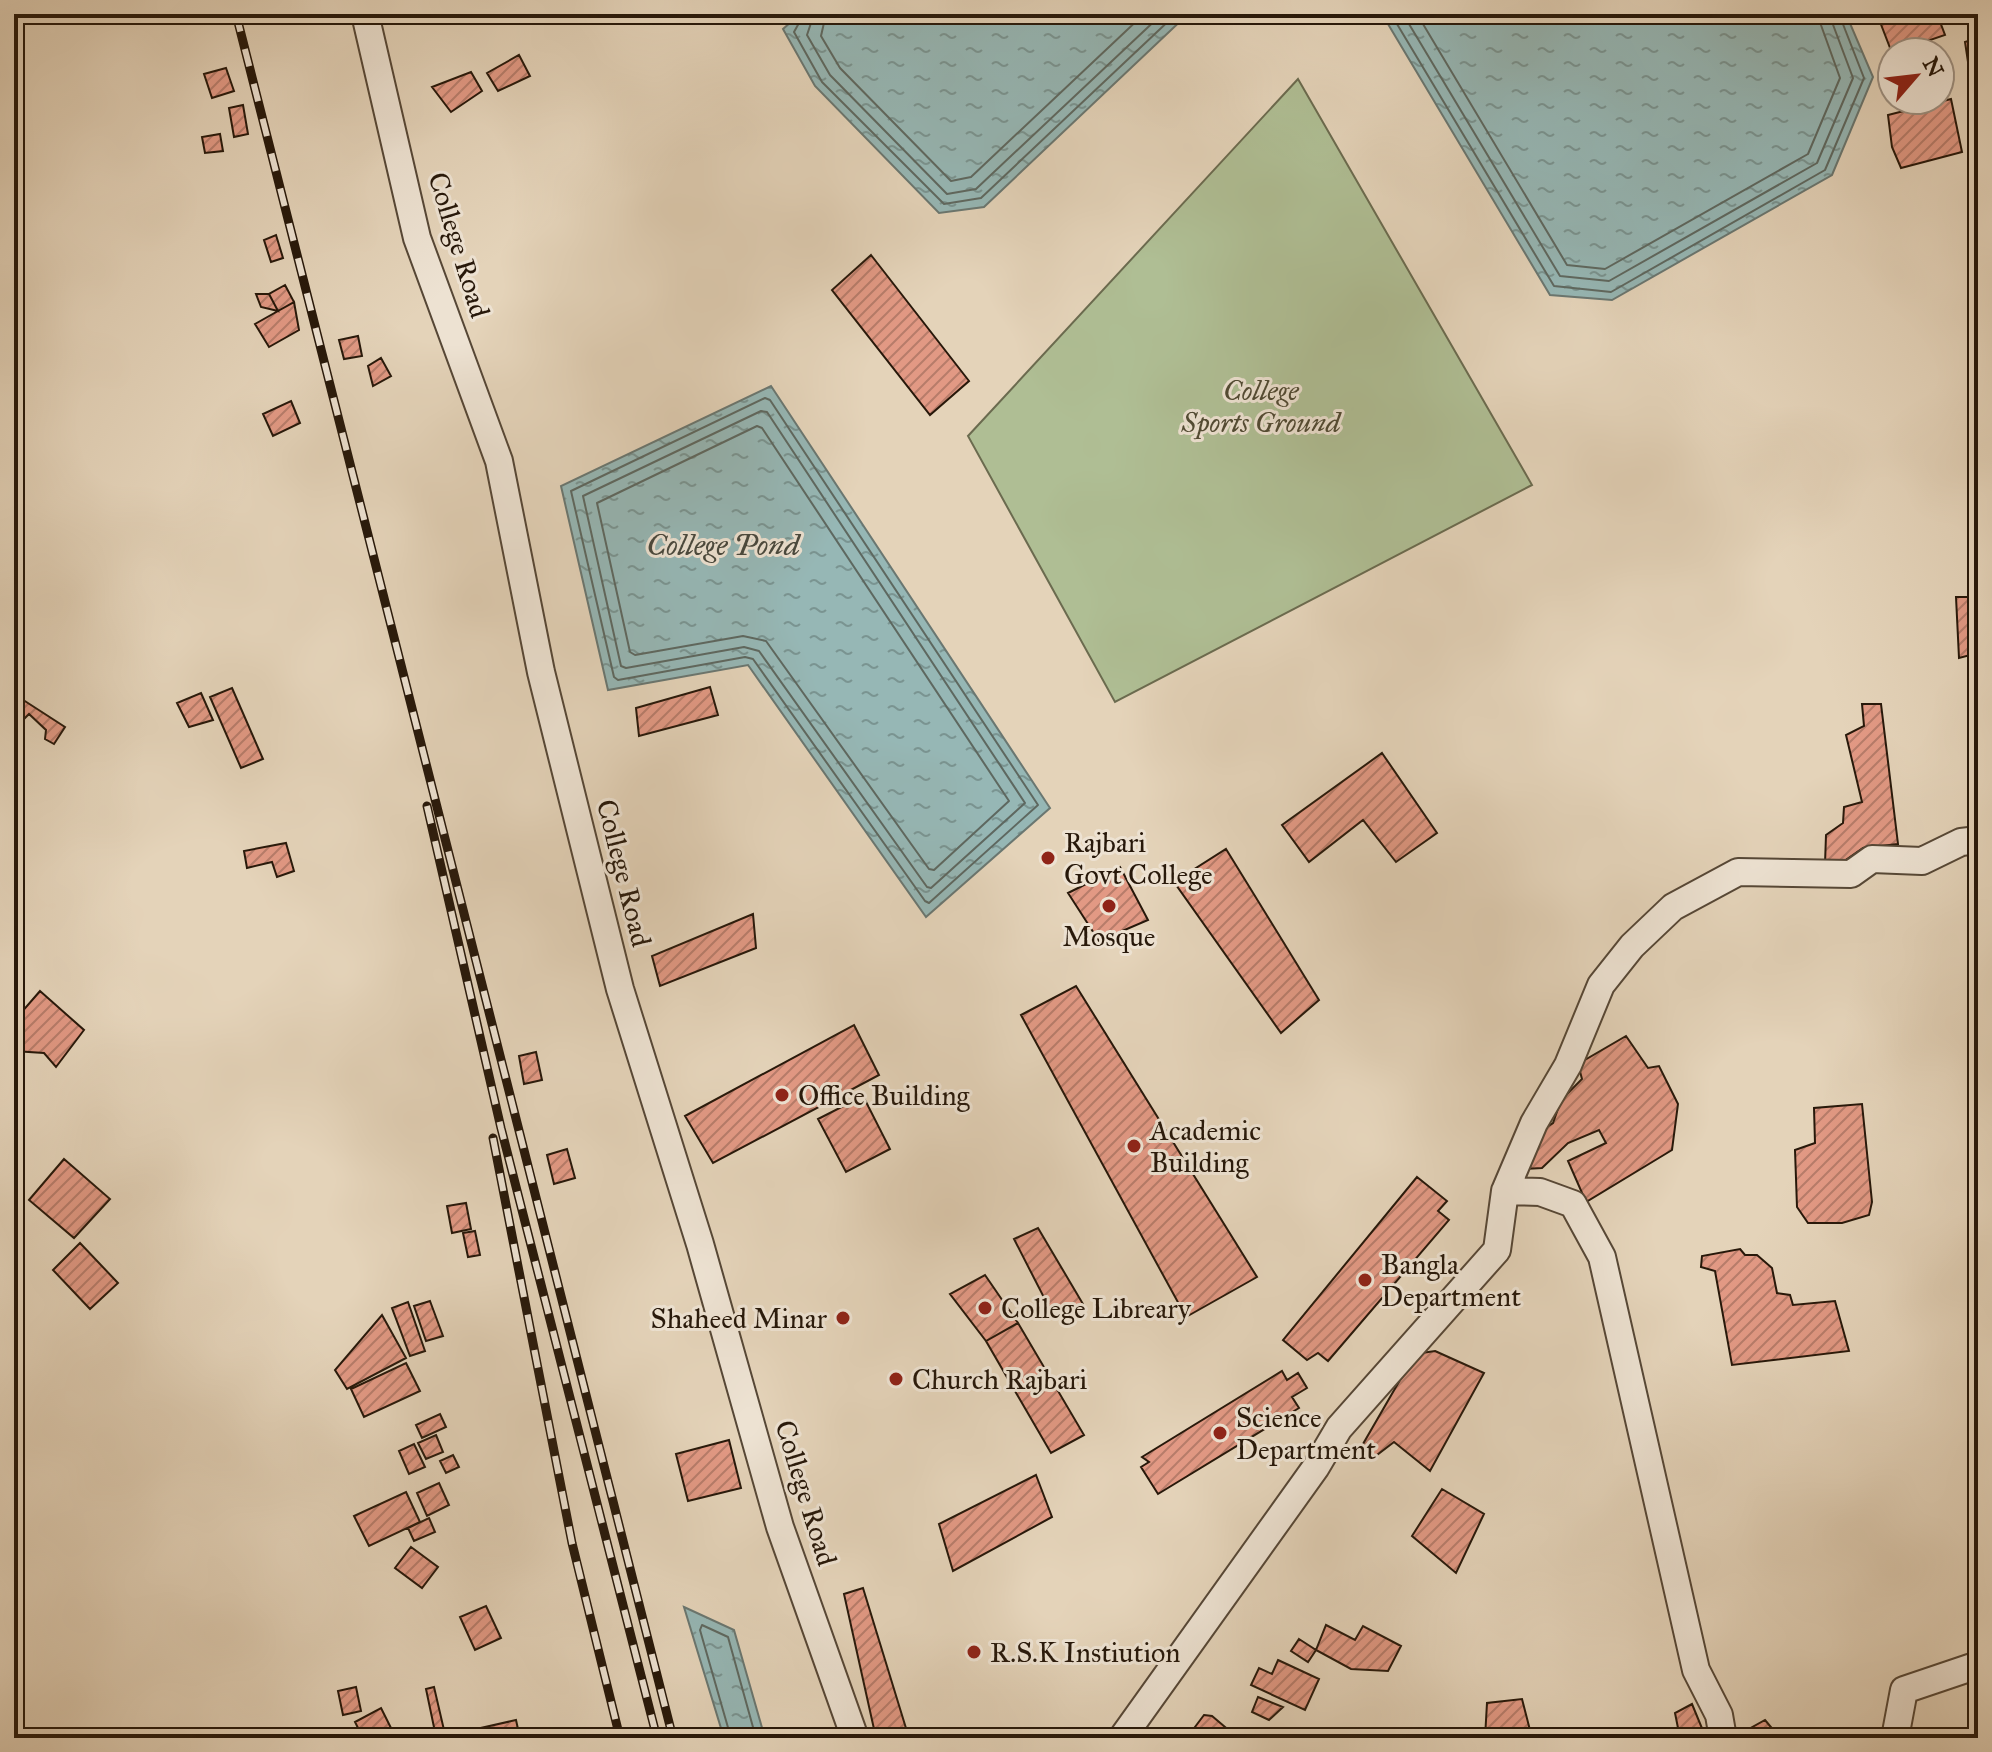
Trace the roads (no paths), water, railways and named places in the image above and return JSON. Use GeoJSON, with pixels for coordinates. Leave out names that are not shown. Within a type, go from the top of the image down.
{"type":"FeatureCollection","features":[{"type":"Feature","properties":{"kind":"street","name":"College Road"},"geometry":{"type":"LineString","coordinates":[[365,14],[417,238],[499,461],[541,672],[620,989],[700,1244],[780,1527],[855,1738]]}},
{"type":"Feature","properties":{"kind":"street"},"geometry":{"type":"LineString","coordinates":[[1122,1738],[1298,1493],[1339,1428],[1497,1250],[1505,1191],[1534,1123],[1568,1065],[1601,985],[1632,946],[1673,907],[1738,872],[1851,874],[1872,859],[1922,861],[1961,842],[1978,840]]}},
{"type":"Feature","properties":{"kind":"street"},"geometry":{"type":"LineString","coordinates":[[1505,1191],[1540,1192],[1573,1204],[1602,1257],[1696,1670],[1719,1715],[1723,1738]]}},
{"type":"Feature","properties":{"kind":"street"},"geometry":{"type":"LineString","coordinates":[[1895,1738],[1904,1690],[1978,1665]]}},
{"type":"Feature","properties":{"kind":"water"},"geometry":{"type":"Polygon","coordinates":[[[800,14],[1188,14],[984,207],[939,213],[815,86],[783,29],[800,14]]]}},
{"type":"Feature","properties":{"kind":"water"},"geometry":{"type":"Polygon","coordinates":[[[1382,14],[1846,14],[1873,77],[1832,175],[1612,300],[1550,295],[1382,14]]]}},
{"type":"Feature","properties":{"kind":"water","name":"College Pond"},"geometry":{"type":"Polygon","coordinates":[[[771,386],[1050,808],[926,917],[748,665],[608,690],[561,486],[771,386]]]}},
{"type":"Feature","properties":{"kind":"water"},"geometry":{"type":"Polygon","coordinates":[[[684,1607],[734,1630],[765,1738],[724,1738],[684,1607]]]}},
{"type":"Feature","properties":{"kind":"railway"},"geometry":{"type":"LineString","coordinates":[[236,14],[673,1738]]}},
{"type":"Feature","properties":{"kind":"railway"},"geometry":{"type":"LineString","coordinates":[[427,806],[501,1128],[657,1738]]}},
{"type":"Feature","properties":{"kind":"railway"},"geometry":{"type":"LineString","coordinates":[[493,1138],[572,1543],[620,1738]]}},
{"type":"Feature","properties":{"kind":"place","name":"Rajbari Govt College"},"geometry":{"type":"Point","coordinates":[1048,858]}},
{"type":"Feature","properties":{"kind":"place","name":"Mosque"},"geometry":{"type":"Point","coordinates":[1109,906]}},
{"type":"Feature","properties":{"kind":"place","name":"Office Building"},"geometry":{"type":"Point","coordinates":[782,1095]}},
{"type":"Feature","properties":{"kind":"place","name":"Academic Building"},"geometry":{"type":"Point","coordinates":[1134,1146]}},
{"type":"Feature","properties":{"kind":"place","name":"Bangla Department"},"geometry":{"type":"Point","coordinates":[1365,1280]}},
{"type":"Feature","properties":{"kind":"place","name":"College Libreary"},"geometry":{"type":"Point","coordinates":[985,1308]}},
{"type":"Feature","properties":{"kind":"place","name":"Shaheed Minar"},"geometry":{"type":"Point","coordinates":[843,1318]}},
{"type":"Feature","properties":{"kind":"place","name":"Church Rajbari"},"geometry":{"type":"Point","coordinates":[896,1379]}},
{"type":"Feature","properties":{"kind":"place","name":"Science Department"},"geometry":{"type":"Point","coordinates":[1220,1433]}},
{"type":"Feature","properties":{"kind":"place","name":"R.S.K Instiution"},"geometry":{"type":"Point","coordinates":[974,1652]}},
{"type":"Feature","properties":{"kind":"park label","name":"College Sports Ground"},"geometry":{"type":"Point","coordinates":[1261,406]}}]}
